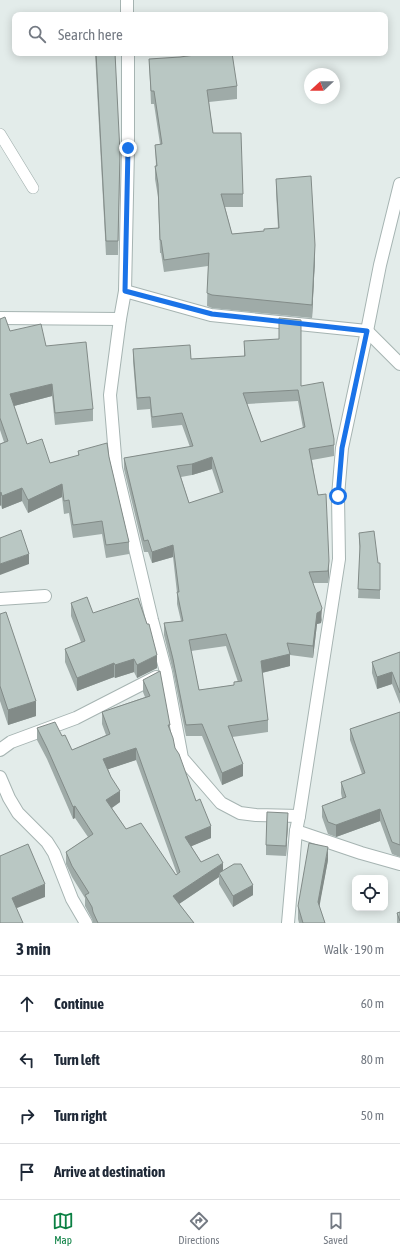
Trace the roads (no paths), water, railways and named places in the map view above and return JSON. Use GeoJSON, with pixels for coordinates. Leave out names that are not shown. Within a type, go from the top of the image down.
{"type":"FeatureCollection","features":[{"type":"Feature","properties":{"kind":"street"},"geometry":{"type":"LineString","coordinates":[[127,0],[127,12]]}},
{"type":"Feature","properties":{"kind":"street"},"geometry":{"type":"LineString","coordinates":[[128,56],[125,291],[110,395],[116,468],[152,620],[166,672],[182,758],[222,803],[240,813],[299,816]]}},
{"type":"Feature","properties":{"kind":"street"},"geometry":{"type":"LineString","coordinates":[[288,923],[296,831],[340,559],[338,496],[342,448],[380,265],[400,184]]}},
{"type":"Feature","properties":{"kind":"street"},"geometry":{"type":"LineString","coordinates":[[125,291],[212,314],[367,331],[400,364]]}},
{"type":"Feature","properties":{"kind":"street"},"geometry":{"type":"LineString","coordinates":[[0,318],[120,319]]}},
{"type":"Feature","properties":{"kind":"street"},"geometry":{"type":"LineString","coordinates":[[0,599],[45,596]]}},
{"type":"Feature","properties":{"kind":"street"},"geometry":{"type":"LineString","coordinates":[[0,750],[11,742],[76,718],[166,672]]}},
{"type":"Feature","properties":{"kind":"street"},"geometry":{"type":"LineString","coordinates":[[0,777],[9,798],[18,813],[47,842],[54,853],[72,899],[86,923]]}},
{"type":"Feature","properties":{"kind":"street"},"geometry":{"type":"LineString","coordinates":[[296,831],[361,853],[400,864]]}},
{"type":"Feature","properties":{"kind":"lane"},"geometry":{"type":"LineString","coordinates":[[0,134],[33,188]]}}]}
